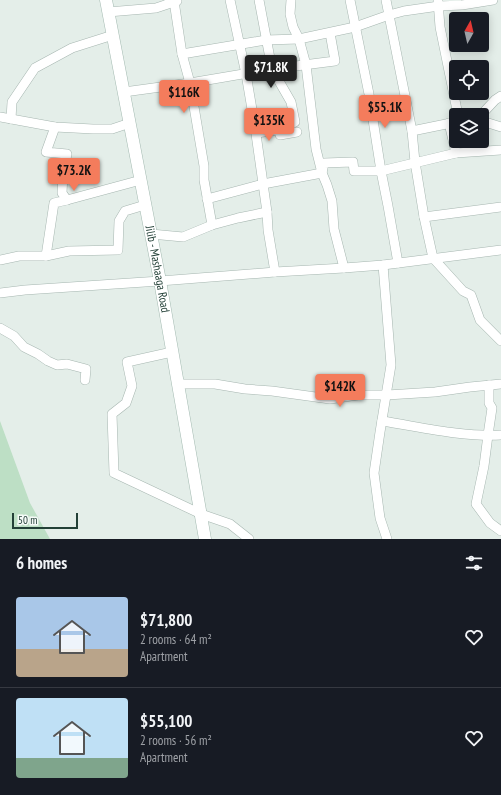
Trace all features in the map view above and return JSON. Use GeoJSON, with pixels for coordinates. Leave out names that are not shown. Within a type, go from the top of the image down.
{"type":"FeatureCollection","features":[{"type":"Feature","properties":{"kind":"main road","name":"Jilib - Mashaaga Road"},"geometry":{"type":"LineString","coordinates":[[106,0],[160,281],[205,539]]}},
{"type":"Feature","properties":{"kind":"street"},"geometry":{"type":"LineString","coordinates":[[108,12],[156,8],[174,0],[182,54],[190,83],[212,225]]}},
{"type":"Feature","properties":{"kind":"street"},"geometry":{"type":"LineString","coordinates":[[230,0],[246,74],[256,133],[267,212],[268,230],[275,272]]}},
{"type":"Feature","properties":{"kind":"street"},"geometry":{"type":"LineString","coordinates":[[259,0],[272,69],[292,102],[295,122]]}},
{"type":"Feature","properties":{"kind":"street"},"geometry":{"type":"LineString","coordinates":[[291,0],[291,21],[299,39],[306,65],[316,149],[322,173],[332,201],[334,229],[344,268]]}},
{"type":"Feature","properties":{"kind":"street"},"geometry":{"type":"LineString","coordinates":[[350,0],[369,94],[398,263]]}},
{"type":"Feature","properties":{"kind":"street"},"geometry":{"type":"LineString","coordinates":[[386,0],[412,130],[415,162],[424,217],[433,258],[463,291],[472,296],[480,320],[501,341]]}},
{"type":"Feature","properties":{"kind":"street"},"geometry":{"type":"LineString","coordinates":[[182,54],[266,40],[299,39],[330,33],[355,27],[389,15],[438,3],[462,5],[493,0]]}},
{"type":"Feature","properties":{"kind":"street"},"geometry":{"type":"LineString","coordinates":[[438,3],[440,27],[457,108]]}},
{"type":"Feature","properties":{"kind":"street"},"geometry":{"type":"LineString","coordinates":[[124,92],[190,83],[272,69],[335,61],[330,33]]}},
{"type":"Feature","properties":{"kind":"street"},"geometry":{"type":"LineString","coordinates":[[11,119],[12,102],[36,68],[72,48],[113,35]]}},
{"type":"Feature","properties":{"kind":"street"},"geometry":{"type":"LineString","coordinates":[[488,108],[501,96]]}},
{"type":"Feature","properties":{"kind":"street"},"geometry":{"type":"LineString","coordinates":[[0,117],[55,127],[112,129],[130,123]]}},
{"type":"Feature","properties":{"kind":"street"},"geometry":{"type":"LineString","coordinates":[[256,133],[280,130],[295,122],[312,119]]}},
{"type":"Feature","properties":{"kind":"street"},"geometry":{"type":"LineString","coordinates":[[489,123],[501,127]]}},
{"type":"Feature","properties":{"kind":"street"},"geometry":{"type":"LineString","coordinates":[[412,130],[449,124]]}},
{"type":"Feature","properties":{"kind":"street"},"geometry":{"type":"LineString","coordinates":[[55,127],[46,152],[67,154],[63,174],[62,193],[67,200]]}},
{"type":"Feature","properties":{"kind":"street"},"geometry":{"type":"LineString","coordinates":[[280,130],[280,135],[297,132]]}},
{"type":"Feature","properties":{"kind":"street"},"geometry":{"type":"LineString","coordinates":[[455,148],[456,153]]}},
{"type":"Feature","properties":{"kind":"street"},"geometry":{"type":"LineString","coordinates":[[322,173],[324,163],[353,162],[354,171],[381,171],[456,153],[501,150]]}},
{"type":"Feature","properties":{"kind":"street"},"geometry":{"type":"LineString","coordinates":[[207,199],[263,184],[322,173]]}},
{"type":"Feature","properties":{"kind":"street"},"geometry":{"type":"LineString","coordinates":[[46,256],[54,203],[141,180]]}},
{"type":"Feature","properties":{"kind":"street"},"geometry":{"type":"LineString","coordinates":[[0,260],[19,256],[46,256],[69,251],[118,250],[119,221],[125,211],[146,205]]}},
{"type":"Feature","properties":{"kind":"street"},"geometry":{"type":"LineString","coordinates":[[424,217],[501,207]]}},
{"type":"Feature","properties":{"kind":"street"},"geometry":{"type":"LineString","coordinates":[[151,234],[183,237],[212,225],[267,212]]}},
{"type":"Feature","properties":{"kind":"street"},"geometry":{"type":"LineString","coordinates":[[0,293],[344,268],[501,250]]}},
{"type":"Feature","properties":{"kind":"street"},"geometry":{"type":"LineString","coordinates":[[384,264],[392,365],[374,473],[380,518],[387,539]]}},
{"type":"Feature","properties":{"kind":"street"},"geometry":{"type":"LineString","coordinates":[[0,328],[14,336],[24,347],[48,361],[57,365],[67,364],[86,369],[85,380]]}},
{"type":"Feature","properties":{"kind":"street"},"geometry":{"type":"LineString","coordinates":[[172,352],[127,362],[132,386],[126,404],[112,414],[114,473],[201,514],[230,524],[249,539]]}},
{"type":"Feature","properties":{"kind":"street"},"geometry":{"type":"LineString","coordinates":[[177,384],[215,384],[330,399],[358,395],[435,392],[501,384]]}},
{"type":"Feature","properties":{"kind":"street"},"geometry":{"type":"LineString","coordinates":[[489,385],[489,403],[492,408],[484,466],[476,504],[490,523],[501,531]]}},
{"type":"Feature","properties":{"kind":"street"},"geometry":{"type":"LineString","coordinates":[[382,421],[462,434],[501,435]]}},
{"type":"Feature","properties":{"kind":"green space"},"geometry":{"type":"Polygon","coordinates":[[[0,421],[30,503],[50,539],[0,539],[0,421]]]}}]}
